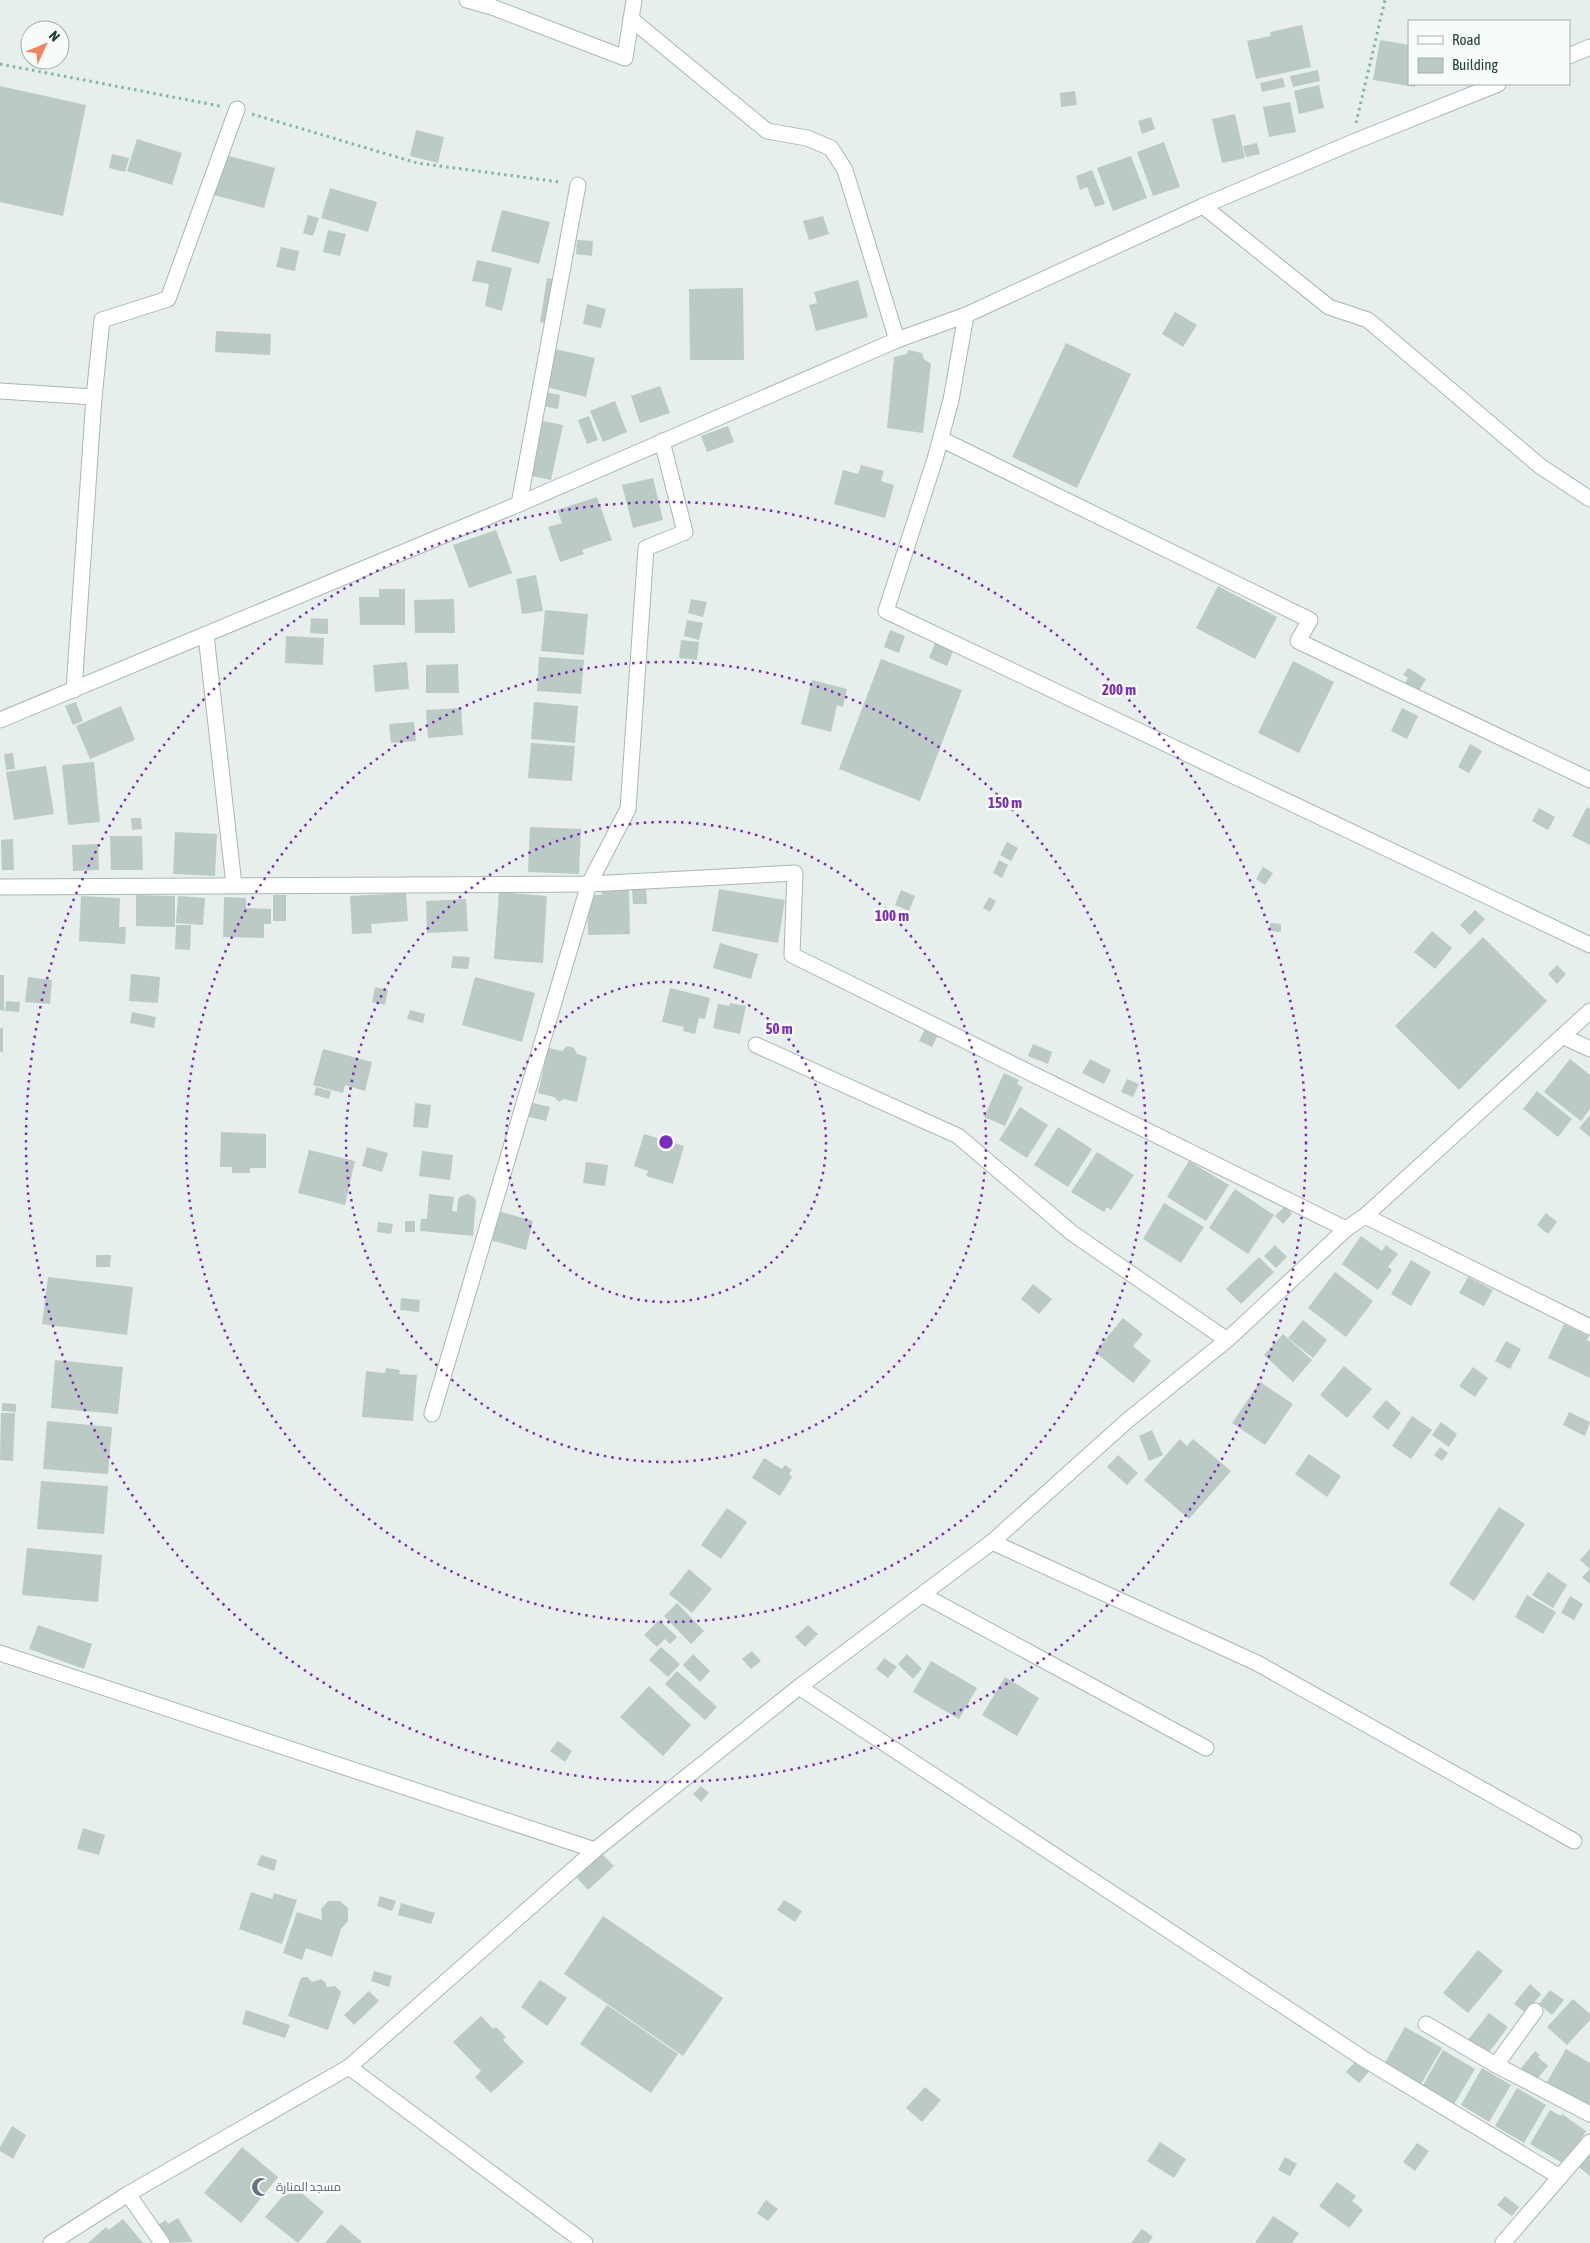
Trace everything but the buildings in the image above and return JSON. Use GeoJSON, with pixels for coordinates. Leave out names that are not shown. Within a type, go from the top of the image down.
{"type":"FeatureCollection","features":[{"type":"Feature","properties":{"kind":"street"},"geometry":{"type":"LineString","coordinates":[[467,0],[492,7],[625,58],[634,0]]}},
{"type":"Feature","properties":{"kind":"street"},"geometry":{"type":"LineString","coordinates":[[632,19],[767,131],[807,138],[831,148],[845,170],[897,340]]}},
{"type":"Feature","properties":{"kind":"street"},"geometry":{"type":"LineString","coordinates":[[1570,56],[1590,47]]}},
{"type":"Feature","properties":{"kind":"street"},"geometry":{"type":"LineString","coordinates":[[0,720],[519,504],[897,340],[966,315],[1203,206],[1351,143],[1496,85]]}},
{"type":"Feature","properties":{"kind":"street"},"geometry":{"type":"LineString","coordinates":[[74,690],[94,397],[102,320],[168,299],[237,109]]}},
{"type":"Feature","properties":{"kind":"street"},"geometry":{"type":"LineString","coordinates":[[519,504],[578,185]]}},
{"type":"Feature","properties":{"kind":"street"},"geometry":{"type":"LineString","coordinates":[[1203,206],[1329,307],[1368,320],[1540,466],[1590,499]]}},
{"type":"Feature","properties":{"kind":"street"},"geometry":{"type":"LineString","coordinates":[[966,315],[951,400],[886,611],[1590,945]]}},
{"type":"Feature","properties":{"kind":"street"},"geometry":{"type":"LineString","coordinates":[[0,391],[94,397]]}},
{"type":"Feature","properties":{"kind":"street"},"geometry":{"type":"LineString","coordinates":[[940,439],[1310,620],[1298,641],[1590,780]]}},
{"type":"Feature","properties":{"kind":"street"},"geometry":{"type":"LineString","coordinates":[[432,1414],[589,884],[628,809],[646,548],[685,532],[662,441]]}},
{"type":"Feature","properties":{"kind":"street"},"geometry":{"type":"LineString","coordinates":[[206,635],[234,886]]}},
{"type":"Feature","properties":{"kind":"street"},"geometry":{"type":"LineString","coordinates":[[0,887],[589,884],[795,873],[792,955],[1346,1229]]}},
{"type":"Feature","properties":{"kind":"street"},"geometry":{"type":"LineString","coordinates":[[51,2243],[128,2194],[349,2067],[595,1850],[799,1687],[992,1542],[1128,1420],[1227,1340],[1346,1229],[1365,1216],[1564,1037],[1590,1011]]}},
{"type":"Feature","properties":{"kind":"street"},"geometry":{"type":"LineString","coordinates":[[1564,1037],[1590,1049]]}},
{"type":"Feature","properties":{"kind":"street"},"geometry":{"type":"LineString","coordinates":[[756,1045],[958,1136],[1072,1233],[1227,1340]]}},
{"type":"Feature","properties":{"kind":"street"},"geometry":{"type":"LineString","coordinates":[[1365,1216],[1590,1327]]}},
{"type":"Feature","properties":{"kind":"street"},"geometry":{"type":"LineString","coordinates":[[992,1542],[1257,1663],[1574,1842]]}},
{"type":"Feature","properties":{"kind":"street"},"geometry":{"type":"LineString","coordinates":[[923,1595],[1206,1748]]}},
{"type":"Feature","properties":{"kind":"street"},"geometry":{"type":"LineString","coordinates":[[0,1653],[595,1850]]}},
{"type":"Feature","properties":{"kind":"street"},"geometry":{"type":"LineString","coordinates":[[799,1687],[1364,2059],[1560,2177]]}},
{"type":"Feature","properties":{"kind":"street"},"geometry":{"type":"LineString","coordinates":[[1496,2065],[1534,2011]]}},
{"type":"Feature","properties":{"kind":"street"},"geometry":{"type":"LineString","coordinates":[[1426,2024],[1496,2065],[1590,2114]]}},
{"type":"Feature","properties":{"kind":"street"},"geometry":{"type":"LineString","coordinates":[[349,2067],[585,2243]]}},
{"type":"Feature","properties":{"kind":"street"},"geometry":{"type":"LineString","coordinates":[[1503,2243],[1590,2142]]}},
{"type":"Feature","properties":{"kind":"street"},"geometry":{"type":"LineString","coordinates":[[128,2194],[162,2243]]}},
{"type":"Feature","properties":{"kind":"path"},"geometry":{"type":"LineString","coordinates":[[1351,143],[1385,0]]}},
{"type":"Feature","properties":{"kind":"path"},"geometry":{"type":"LineString","coordinates":[[0,64],[237,109],[417,163],[578,185]]}},
{"type":"Feature","properties":{"kind":"place","name":"مسجد المنارة"},"geometry":{"type":"Point","coordinates":[261,2187]}}]}
